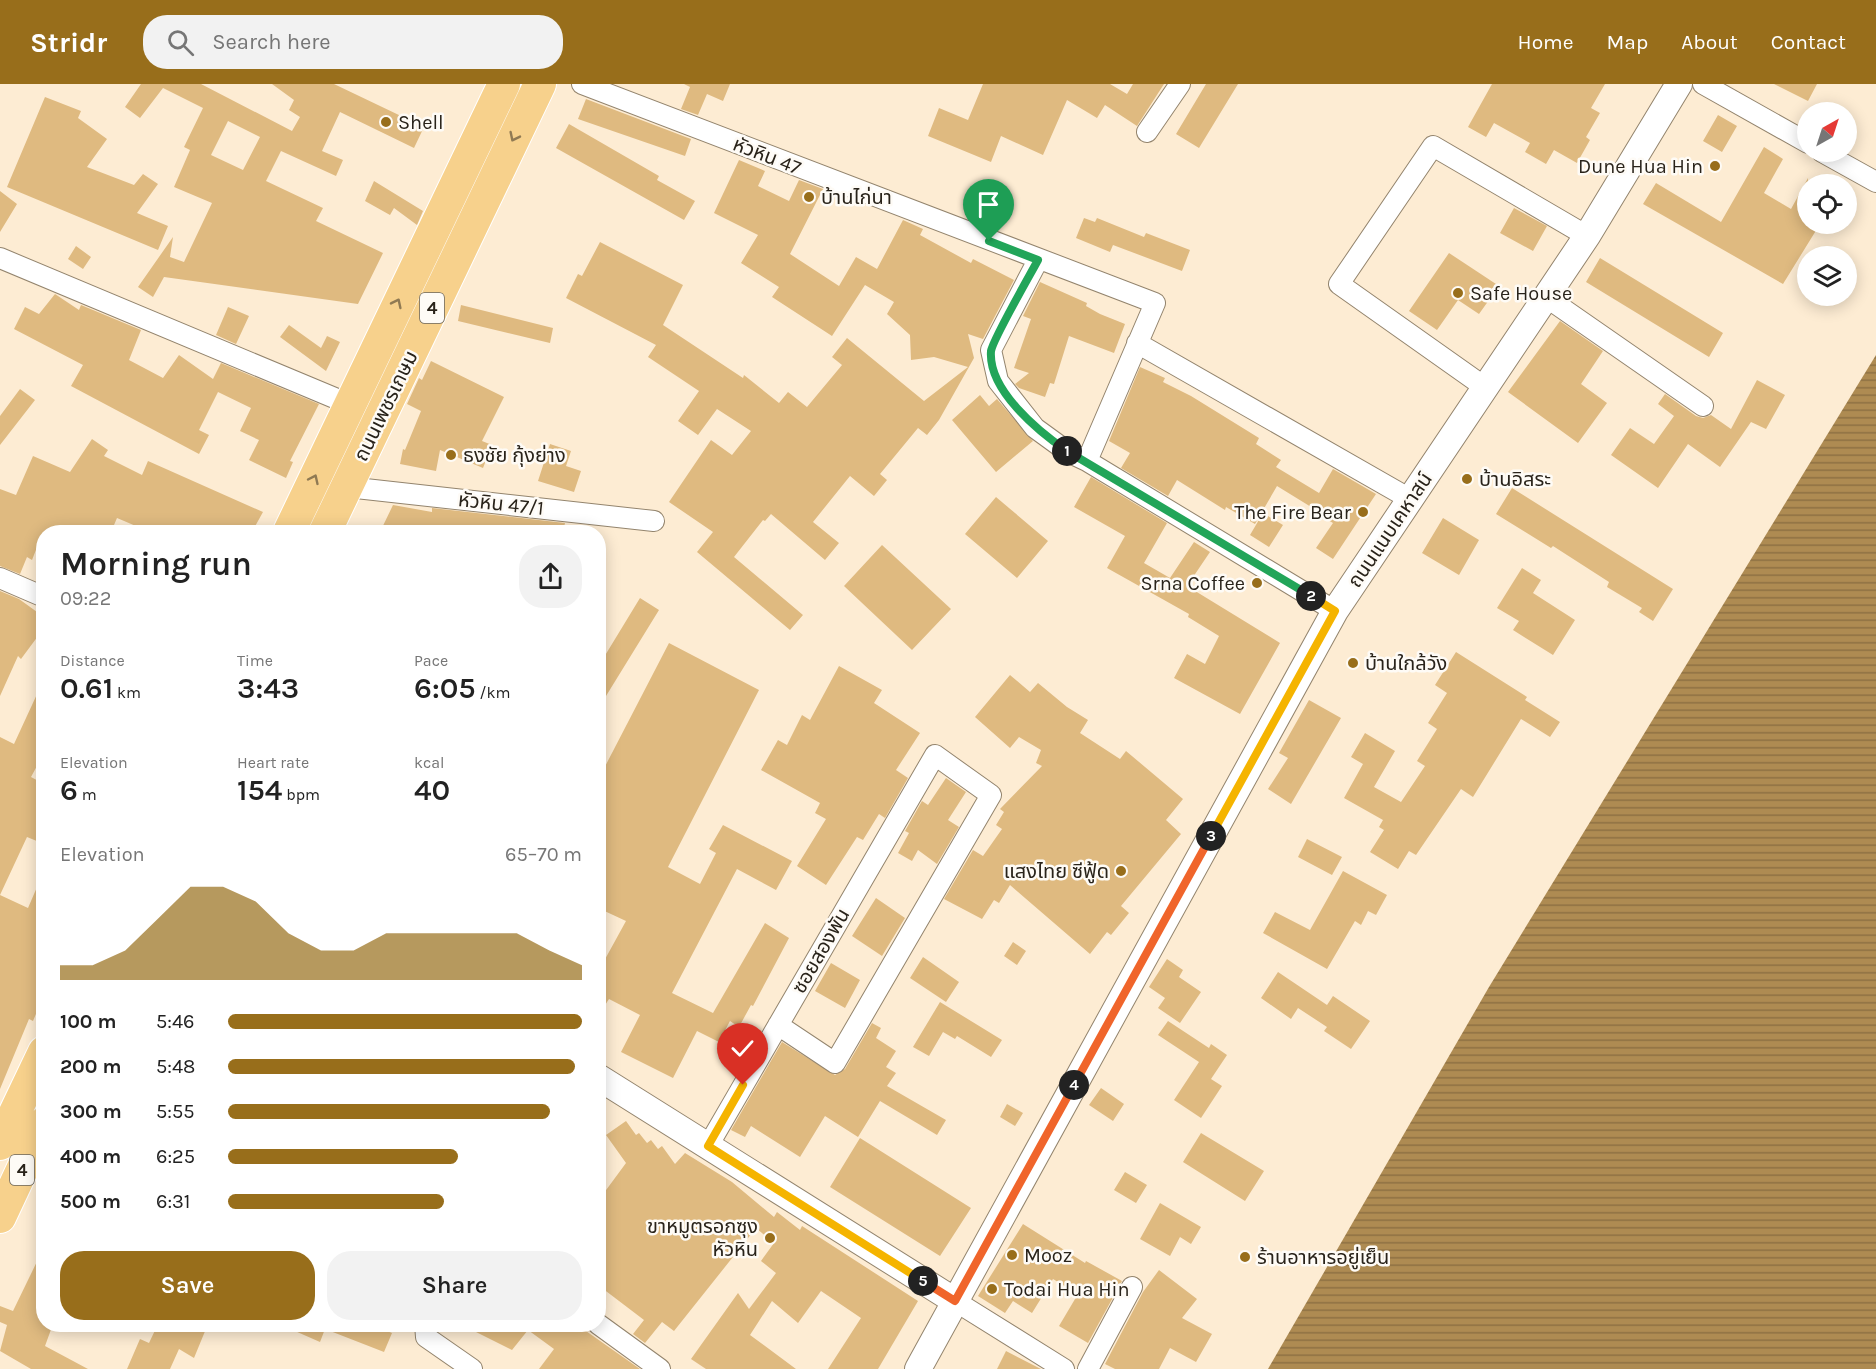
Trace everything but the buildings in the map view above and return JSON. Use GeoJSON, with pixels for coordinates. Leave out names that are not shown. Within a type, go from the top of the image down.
{"type":"FeatureCollection","features":[{"type":"Feature","properties":{"kind":"main road","name":"ถนนเพชรเกษม"},"geometry":{"type":"LineString","coordinates":[[292,525],[504,84]]}},
{"type":"Feature","properties":{"kind":"main road","name":"ถนนเพชรเกษม"},"geometry":{"type":"LineString","coordinates":[[328,525],[540,84]]}},
{"type":"Feature","properties":{"kind":"main road","name":"4"},"geometry":{"type":"LineString","coordinates":[[0,1144],[35,1091]]}},
{"type":"Feature","properties":{"kind":"main road","name":"4"},"geometry":{"type":"LineString","coordinates":[[0,1217],[36,1140]]}},
{"type":"Feature","properties":{"kind":"street","name":"หัวหิน 47"},"geometry":{"type":"LineString","coordinates":[[582,84],[1155,303],[1137,343]]}},
{"type":"Feature","properties":{"kind":"street"},"geometry":{"type":"LineString","coordinates":[[1147,132],[1180,84]]}},
{"type":"Feature","properties":{"kind":"street","name":"ถนนแนบเคหาสน์"},"geometry":{"type":"LineString","coordinates":[[918,1369],[1335,611],[1587,236],[1679,84]]}},
{"type":"Feature","properties":{"kind":"street"},"geometry":{"type":"LineString","coordinates":[[1703,84],[1797,137]]}},
{"type":"Feature","properties":{"kind":"street"},"geometry":{"type":"LineString","coordinates":[[1486,388],[1339,284],[1433,146],[1587,236]]}},
{"type":"Feature","properties":{"kind":"street"},"geometry":{"type":"LineString","coordinates":[[1840,162],[1876,182]]}},
{"type":"Feature","properties":{"kind":"street"},"geometry":{"type":"LineString","coordinates":[[0,258],[349,404]]}},
{"type":"Feature","properties":{"kind":"street"},"geometry":{"type":"LineString","coordinates":[[1038,260],[991,350],[998,381],[1035,428],[1068,452],[1087,461],[1335,611]]}},
{"type":"Feature","properties":{"kind":"street"},"geometry":{"type":"LineString","coordinates":[[1546,297],[1703,406]]}},
{"type":"Feature","properties":{"kind":"street"},"geometry":{"type":"LineString","coordinates":[[1087,461],[1137,343],[1410,499]]}},
{"type":"Feature","properties":{"kind":"street","name":"หัวหิน 47/1"},"geometry":{"type":"LineString","coordinates":[[347,487],[654,521]]}},
{"type":"Feature","properties":{"kind":"street"},"geometry":{"type":"LineString","coordinates":[[0,578],[36,594]]}},
{"type":"Feature","properties":{"kind":"street","name":"ซอยสองพัน"},"geometry":{"type":"LineString","coordinates":[[708,1146],[778,1025],[935,755],[991,795],[836,1064],[778,1025]]}},
{"type":"Feature","properties":{"kind":"street"},"geometry":{"type":"LineString","coordinates":[[606,1082],[1064,1369]]}},
{"type":"Feature","properties":{"kind":"street"},"geometry":{"type":"LineString","coordinates":[[1088,1369],[1132,1287]]}},
{"type":"Feature","properties":{"kind":"street"},"geometry":{"type":"LineString","coordinates":[[606,1330],[660,1369]]}},
{"type":"Feature","properties":{"kind":"street"},"geometry":{"type":"LineString","coordinates":[[426,1332],[426,1338],[472,1369]]}},
{"type":"Feature","properties":{"kind":"shaded area"},"geometry":{"type":"Polygon","coordinates":[[[1876,355],[1876,1369],[1268,1369],[1489,987],[1876,355]]]}},
{"type":"Feature","properties":{"kind":"place","name":"Shell"},"geometry":{"type":"Point","coordinates":[386,122]}},
{"type":"Feature","properties":{"kind":"place","name":"Dune Hua Hin"},"geometry":{"type":"Point","coordinates":[1715,166]}},
{"type":"Feature","properties":{"kind":"place","name":"บ้านไก่นา"},"geometry":{"type":"Point","coordinates":[809,197]}},
{"type":"Feature","properties":{"kind":"place","name":"Safe House"},"geometry":{"type":"Point","coordinates":[1458,293]}},
{"type":"Feature","properties":{"kind":"place","name":"ธงชัย กุ้งย่าง"},"geometry":{"type":"Point","coordinates":[451,455]}},
{"type":"Feature","properties":{"kind":"place","name":"บ้านอิสระ"},"geometry":{"type":"Point","coordinates":[1467,479]}},
{"type":"Feature","properties":{"kind":"place","name":"The Fire Bear"},"geometry":{"type":"Point","coordinates":[1363,512]}},
{"type":"Feature","properties":{"kind":"place","name":"Srna Coffee"},"geometry":{"type":"Point","coordinates":[1257,583]}},
{"type":"Feature","properties":{"kind":"place","name":"บ้านใกล้วัง"},"geometry":{"type":"Point","coordinates":[1353,663]}},
{"type":"Feature","properties":{"kind":"place","name":"แสงไทย ซีฟู้ด"},"geometry":{"type":"Point","coordinates":[1121,871]}},
{"type":"Feature","properties":{"kind":"place","name":"ขาหมูตรอกซุง หัวหิน"},"geometry":{"type":"Point","coordinates":[770,1238]}},
{"type":"Feature","properties":{"kind":"place","name":"Mooz"},"geometry":{"type":"Point","coordinates":[1012,1255]}},
{"type":"Feature","properties":{"kind":"place","name":"ร้านอาหารอยู่เย็น"},"geometry":{"type":"Point","coordinates":[1245,1257]}},
{"type":"Feature","properties":{"kind":"place","name":"Todai Hua Hin"},"geometry":{"type":"Point","coordinates":[992,1289]}},
{"type":"Feature","properties":{"kind":"route"},"geometry":{"type":"LineString","coordinates":[[743,1085],[708,1146],[955,1301],[1335,611],[1087,461],[1068,452],[1035,428],[1009,398],[998,381],[991,350],[1038,260],[989,241]]}}]}
